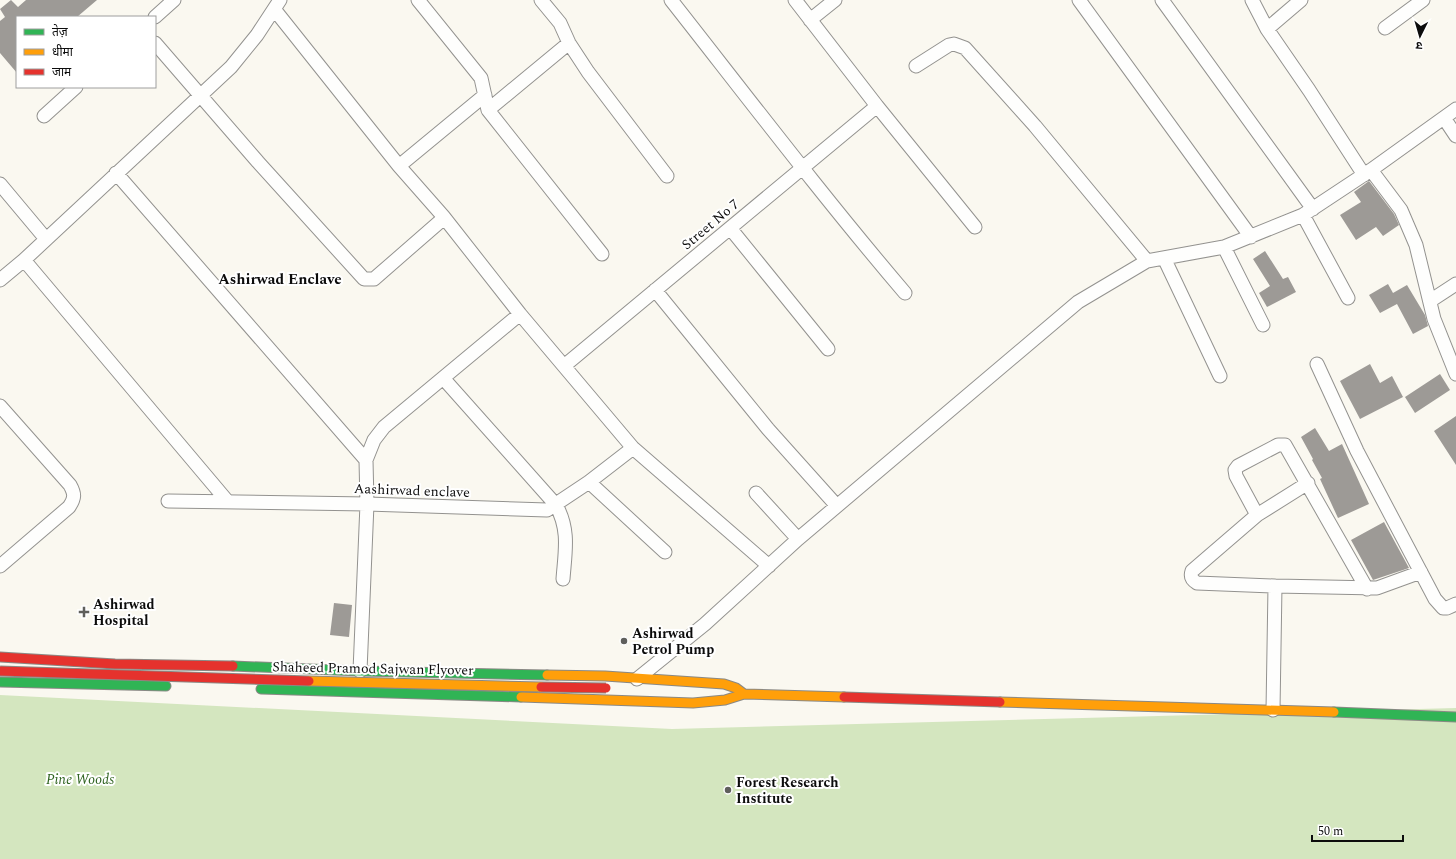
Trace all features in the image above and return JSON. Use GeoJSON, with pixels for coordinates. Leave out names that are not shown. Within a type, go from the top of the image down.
{"type":"FeatureCollection","features":[{"type":"Feature","properties":{"kind":"street"},"geometry":{"type":"LineString","coordinates":[[156,16],[174,0]]}},
{"type":"Feature","properties":{"kind":"street"},"geometry":{"type":"LineString","coordinates":[[418,0],[481,78],[488,110],[602,254]]}},
{"type":"Feature","properties":{"kind":"street"},"geometry":{"type":"LineString","coordinates":[[541,0],[560,23],[569,43],[588,72],[667,176]]}},
{"type":"Feature","properties":{"kind":"street"},"geometry":{"type":"LineString","coordinates":[[670,0],[804,167],[852,230],[905,292]]}},
{"type":"Feature","properties":{"kind":"street"},"geometry":{"type":"LineString","coordinates":[[795,0],[876,106],[975,227]]}},
{"type":"Feature","properties":{"kind":"street"},"geometry":{"type":"LineString","coordinates":[[810,20],[835,0]]}},
{"type":"Feature","properties":{"kind":"street"},"geometry":{"type":"LineString","coordinates":[[1079,0],[1251,237]]}},
{"type":"Feature","properties":{"kind":"street"},"geometry":{"type":"LineString","coordinates":[[1162,0],[1308,212],[1348,298]]}},
{"type":"Feature","properties":{"kind":"street"},"geometry":{"type":"LineString","coordinates":[[1252,0],[1267,29],[1309,90],[1368,173],[1401,210],[1416,245],[1434,319],[1456,374]]}},
{"type":"Feature","properties":{"kind":"street"},"geometry":{"type":"LineString","coordinates":[[1267,29],[1301,0]]}},
{"type":"Feature","properties":{"kind":"street"},"geometry":{"type":"LineString","coordinates":[[1385,28],[1423,0]]}},
{"type":"Feature","properties":{"kind":"street"},"geometry":{"type":"LineString","coordinates":[[0,280],[24,260],[116,173],[201,97],[243,53],[277,5],[398,166],[444,218],[520,314],[634,448],[769,566]]}},
{"type":"Feature","properties":{"kind":"street"},"geometry":{"type":"LineString","coordinates":[[488,110],[569,43]]}},
{"type":"Feature","properties":{"kind":"street"},"geometry":{"type":"LineString","coordinates":[[156,44],[201,97],[364,278],[374,279],[444,218]]}},
{"type":"Feature","properties":{"kind":"street"},"geometry":{"type":"LineString","coordinates":[[916,66],[949,45],[954,44],[964,48],[1035,126],[1147,261]]}},
{"type":"Feature","properties":{"kind":"street"},"geometry":{"type":"LineString","coordinates":[[44,116],[75,88]]}},
{"type":"Feature","properties":{"kind":"street"},"geometry":{"type":"LineString","coordinates":[[398,166],[485,95]]}},
{"type":"Feature","properties":{"kind":"street","name":"Street No 7"},"geometry":{"type":"LineString","coordinates":[[564,366],[876,106]]}},
{"type":"Feature","properties":{"kind":"street"},"geometry":{"type":"LineString","coordinates":[[637,679],[705,624],[798,539],[1078,302],[1147,261],[1224,247],[1308,212],[1368,173],[1456,109]]}},
{"type":"Feature","properties":{"kind":"street"},"geometry":{"type":"LineString","coordinates":[[1444,118],[1456,136]]}},
{"type":"Feature","properties":{"kind":"street"},"geometry":{"type":"LineString","coordinates":[[116,173],[366,460]]}},
{"type":"Feature","properties":{"kind":"street"},"geometry":{"type":"LineString","coordinates":[[0,184],[46,239]]}},
{"type":"Feature","properties":{"kind":"street"},"geometry":{"type":"LineString","coordinates":[[730,228],[828,349]]}},
{"type":"Feature","properties":{"kind":"street"},"geometry":{"type":"LineString","coordinates":[[1224,247],[1263,325]]}},
{"type":"Feature","properties":{"kind":"street"},"geometry":{"type":"LineString","coordinates":[[1164,258],[1220,376]]}},
{"type":"Feature","properties":{"kind":"street"},"geometry":{"type":"LineString","coordinates":[[24,260],[228,502]]}},
{"type":"Feature","properties":{"kind":"street"},"geometry":{"type":"LineString","coordinates":[[1430,301],[1456,284]]}},
{"type":"Feature","properties":{"kind":"street"},"geometry":{"type":"LineString","coordinates":[[655,290],[768,429],[837,506]]}},
{"type":"Feature","properties":{"kind":"street"},"geometry":{"type":"LineString","coordinates":[[360,671],[367,504],[366,460],[374,440],[384,427],[520,314]]}},
{"type":"Feature","properties":{"kind":"street"},"geometry":{"type":"LineString","coordinates":[[1317,364],[1357,451],[1439,605],[1447,608],[1456,604]]}},
{"type":"Feature","properties":{"kind":"street"},"geometry":{"type":"LineString","coordinates":[[443,378],[556,506],[563,517],[566,532],[563,579]]}},
{"type":"Feature","properties":{"kind":"street"},"geometry":{"type":"LineString","coordinates":[[0,406],[70,485],[74,493],[74,500],[69,507],[0,566]]}},
{"type":"Feature","properties":{"kind":"street"},"geometry":{"type":"LineString","coordinates":[[1257,515],[1235,473],[1238,466],[1278,445],[1285,444],[1367,589]]}},
{"type":"Feature","properties":{"kind":"street","name":"Aashirwad enclave"},"geometry":{"type":"LineString","coordinates":[[168,501],[367,504],[538,511],[547,510],[556,506],[634,448]]}},
{"type":"Feature","properties":{"kind":"street"},"geometry":{"type":"LineString","coordinates":[[589,482],[665,552]]}},
{"type":"Feature","properties":{"kind":"street"},"geometry":{"type":"LineString","coordinates":[[1308,483],[1257,515],[1192,571],[1190,575],[1192,580],[1197,583],[1367,589],[1392,584],[1421,572]]}},
{"type":"Feature","properties":{"kind":"street"},"geometry":{"type":"LineString","coordinates":[[756,493],[798,539]]}},
{"type":"Feature","properties":{"kind":"street"},"geometry":{"type":"LineString","coordinates":[[1273,710],[1275,586]]}},
{"type":"Feature","properties":{"kind":"street"},"geometry":{"type":"LineString","coordinates":[[0,657],[68,661],[360,671],[605,676],[724,684],[736,688],[744,694]]}},
{"type":"Feature","properties":{"kind":"street"},"geometry":{"type":"LineString","coordinates":[[68,661],[72,671],[68,684]]}},
{"type":"Feature","properties":{"kind":"street","name":"Shaheed Pramod Sajwan Flyover"},"geometry":{"type":"LineString","coordinates":[[0,671],[244,680],[610,688]]}},
{"type":"Feature","properties":{"kind":"street"},"geometry":{"type":"LineString","coordinates":[[0,682],[172,686]]}},
{"type":"Feature","properties":{"kind":"street"},"geometry":{"type":"LineString","coordinates":[[255,689],[693,703],[725,700],[744,694]]}},
{"type":"Feature","properties":{"kind":"street"},"geometry":{"type":"LineString","coordinates":[[706,692],[1456,717]]}},
{"type":"Feature","properties":{"kind":"green space","name":"Pine Woods"},"geometry":{"type":"Polygon","coordinates":[[[0,695],[672,729],[1456,708],[1456,859],[0,859],[0,695]]]}},
{"type":"Feature","properties":{"kind":"building"},"geometry":{"type":"Polygon","coordinates":[[[11,0],[18,7],[26,0],[97,0],[78,16],[16,16],[16,72],[0,53],[0,21],[5,17],[0,9],[11,0]]]}},
{"type":"Feature","properties":{"kind":"building"},"geometry":{"type":"Polygon","coordinates":[[[1369,181],[1394,214],[1399,225],[1383,236],[1376,227],[1356,240],[1340,215],[1361,202],[1354,192],[1369,181]]]}},
{"type":"Feature","properties":{"kind":"building"},"geometry":{"type":"Polygon","coordinates":[[[1265,251],[1283,279],[1288,277],[1296,292],[1267,307],[1259,293],[1270,286],[1253,259],[1265,251]]]}},
{"type":"Feature","properties":{"kind":"building"},"geometry":{"type":"Polygon","coordinates":[[[1388,284],[1393,293],[1407,285],[1425,315],[1428,326],[1413,334],[1397,304],[1380,313],[1369,295],[1388,284]]]}},
{"type":"Feature","properties":{"kind":"building"},"geometry":{"type":"Polygon","coordinates":[[[1370,364],[1380,383],[1392,376],[1403,397],[1360,419],[1340,381],[1370,364]]]}},
{"type":"Feature","properties":{"kind":"building"},"geometry":{"type":"Polygon","coordinates":[[[1440,374],[1450,390],[1415,413],[1405,397],[1440,374]]]}},
{"type":"Feature","properties":{"kind":"building"},"geometry":{"type":"Polygon","coordinates":[[[1456,416],[1456,465],[1434,431],[1456,416]]]}},
{"type":"Feature","properties":{"kind":"building"},"geometry":{"type":"Polygon","coordinates":[[[1315,428],[1329,451],[1342,444],[1369,504],[1338,518],[1320,479],[1322,478],[1301,437],[1315,428]]]}},
{"type":"Feature","properties":{"kind":"building"},"geometry":{"type":"Polygon","coordinates":[[[1384,522],[1409,568],[1373,580],[1351,540],[1384,522]]]}},
{"type":"Feature","properties":{"kind":"building"},"geometry":{"type":"Polygon","coordinates":[[[334,603],[352,605],[349,637],[330,635],[334,603]]]}},
{"type":"Feature","properties":{"kind":"traffic: fast"},"geometry":{"type":"LineString","coordinates":[[233,666],[360,671],[547,675]]}},
{"type":"Feature","properties":{"kind":"traffic: fast"},"geometry":{"type":"LineString","coordinates":[[0,682],[166,686]]}},
{"type":"Feature","properties":{"kind":"traffic: fast"},"geometry":{"type":"LineString","coordinates":[[261,689],[521,697]]}},
{"type":"Feature","properties":{"kind":"traffic: fast"},"geometry":{"type":"LineString","coordinates":[[1334,712],[1456,717]]}},
{"type":"Feature","properties":{"kind":"traffic: slow"},"geometry":{"type":"LineString","coordinates":[[547,675],[605,676],[724,684],[736,688],[744,694]]}},
{"type":"Feature","properties":{"kind":"traffic: slow"},"geometry":{"type":"LineString","coordinates":[[309,681],[541,687]]}},
{"type":"Feature","properties":{"kind":"traffic: slow"},"geometry":{"type":"LineString","coordinates":[[521,697],[693,703],[725,700],[744,694],[844,697]]}},
{"type":"Feature","properties":{"kind":"traffic: slow"},"geometry":{"type":"LineString","coordinates":[[1000,702],[1334,712]]}},
{"type":"Feature","properties":{"kind":"traffic: jam"},"geometry":{"type":"LineString","coordinates":[[0,657],[115,664],[233,666]]}},
{"type":"Feature","properties":{"kind":"traffic: jam"},"geometry":{"type":"LineString","coordinates":[[0,671],[309,681]]}},
{"type":"Feature","properties":{"kind":"traffic: jam"},"geometry":{"type":"LineString","coordinates":[[541,687],[606,688]]}},
{"type":"Feature","properties":{"kind":"traffic: jam"},"geometry":{"type":"LineString","coordinates":[[844,697],[1000,702]]}},
{"type":"Feature","properties":{"kind":"place","name":"Ashirwad Hospital"},"geometry":{"type":"Point","coordinates":[84,612]}},
{"type":"Feature","properties":{"kind":"place","name":"Ashirwad Petrol Pump"},"geometry":{"type":"Point","coordinates":[624,641]}},
{"type":"Feature","properties":{"kind":"place","name":"Forest Research Institute"},"geometry":{"type":"Point","coordinates":[728,790]}},
{"type":"Feature","properties":{"kind":"district","name":"Ashirwad Enclave"},"geometry":{"type":"Point","coordinates":[280,279]}}]}
